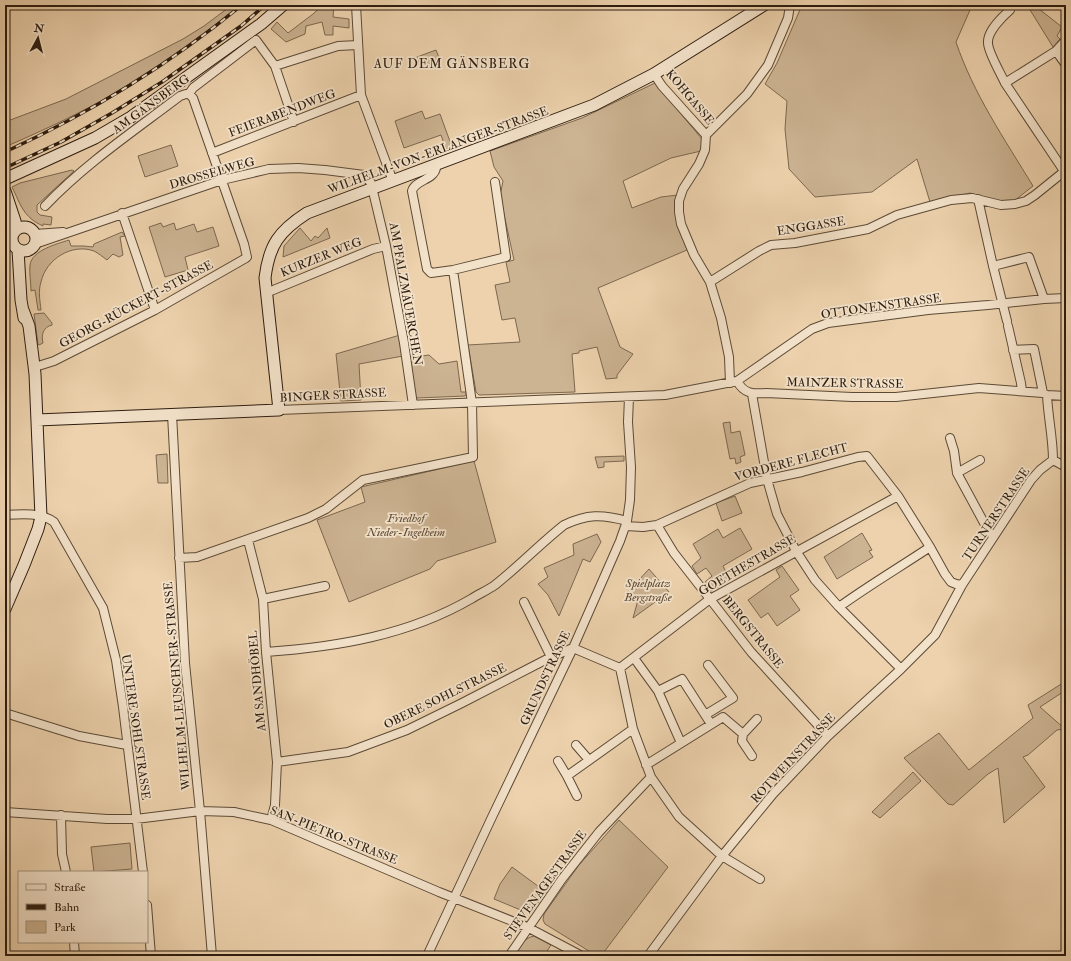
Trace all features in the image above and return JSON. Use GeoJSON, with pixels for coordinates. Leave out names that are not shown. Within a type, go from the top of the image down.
{"type":"FeatureCollection","features":[{"type":"Feature","properties":{"kind":"main road"},"geometry":{"type":"LineString","coordinates":[[5,178],[95,138],[131,117],[261,24],[284,5]]}},
{"type":"Feature","properties":{"kind":"main road","name":"WILHELM-VON-ERLANGER-STRASSE"},"geometry":{"type":"LineString","coordinates":[[279,410],[265,278],[267,264],[272,249],[284,230],[292,223],[307,213],[594,105],[654,74],[764,5]]}},
{"type":"Feature","properties":{"kind":"main road"},"geometry":{"type":"LineString","coordinates":[[6,194],[15,221],[11,235],[12,242],[23,243]]}},
{"type":"Feature","properties":{"kind":"main road"},"geometry":{"type":"LineString","coordinates":[[6,194],[23,243]]}},
{"type":"Feature","properties":{"kind":"main road"},"geometry":{"type":"LineString","coordinates":[[5,609],[24,565],[41,517],[35,367],[29,326],[23,310],[20,280],[23,243],[20,228],[11,235]]}},
{"type":"Feature","properties":{"kind":"main road","name":"BINGER STRASSE"},"geometry":{"type":"LineString","coordinates":[[37,420],[279,410]]}},
{"type":"Feature","properties":{"kind":"street"},"geometry":{"type":"LineString","coordinates":[[356,5],[361,96],[391,176],[394,180]]}},
{"type":"Feature","properties":{"kind":"street"},"geometry":{"type":"LineString","coordinates":[[734,382],[721,318],[710,282],[694,255],[681,224],[678,207],[680,195],[699,164],[704,150],[706,135],[747,94],[768,65],[788,18],[790,5]]}},
{"type":"Feature","properties":{"kind":"street"},"geometry":{"type":"LineString","coordinates":[[1010,10],[995,26],[988,43],[1005,83],[1065,171]]}},
{"type":"Feature","properties":{"kind":"street","name":"AM GÄNSBERG"},"geometry":{"type":"LineString","coordinates":[[45,206],[60,190],[88,165],[180,96],[189,94],[193,88],[256,40],[275,66]]}},
{"type":"Feature","properties":{"kind":"street"},"geometry":{"type":"LineString","coordinates":[[1005,83],[1056,50],[1066,40]]}},
{"type":"Feature","properties":{"kind":"street"},"geometry":{"type":"LineString","coordinates":[[294,122],[275,66],[338,46],[358,45]]}},
{"type":"Feature","properties":{"kind":"street"},"geometry":{"type":"LineString","coordinates":[[1056,50],[1066,65]]}},
{"type":"Feature","properties":{"kind":"street","name":"KOHGASSE"},"geometry":{"type":"LineString","coordinates":[[654,74],[662,86],[706,135]]}},
{"type":"Feature","properties":{"kind":"street"},"geometry":{"type":"LineString","coordinates":[[189,94],[193,98],[222,180]]}},
{"type":"Feature","properties":{"kind":"street","name":"FEIERABENDWEG"},"geometry":{"type":"LineString","coordinates":[[212,153],[361,96]]}},
{"type":"Feature","properties":{"kind":"street"},"geometry":{"type":"LineString","coordinates":[[434,164],[436,168],[434,174],[414,186],[412,191],[427,269],[428,272],[434,274],[506,257],[495,182]]}},
{"type":"Feature","properties":{"kind":"street","name":"DROSSELWEG"},"geometry":{"type":"LineString","coordinates":[[23,243],[79,230],[122,213],[222,180],[269,169],[298,168],[360,174],[369,179],[372,188]]}},
{"type":"Feature","properties":{"kind":"street","name":"ENGGASSE"},"geometry":{"type":"LineString","coordinates":[[710,282],[771,245],[795,243],[868,229],[897,215],[928,205],[951,200],[972,198],[1001,205],[1015,204],[1026,201],[1065,171]]}},
{"type":"Feature","properties":{"kind":"street","name":"GEORG-RÜCKERT-STRASSE"},"geometry":{"type":"LineString","coordinates":[[35,367],[54,361],[155,310],[247,257],[222,180]]}},
{"type":"Feature","properties":{"kind":"street","name":"AM PFALZMÄUERCHEN"},"geometry":{"type":"LineString","coordinates":[[372,188],[386,246],[404,343],[413,405]]}},
{"type":"Feature","properties":{"kind":"street"},"geometry":{"type":"LineString","coordinates":[[978,199],[1008,324],[1022,391]]}},
{"type":"Feature","properties":{"kind":"street"},"geometry":{"type":"LineString","coordinates":[[122,213],[155,310]]}},
{"type":"Feature","properties":{"kind":"street","name":"KURZER WEG"},"geometry":{"type":"LineString","coordinates":[[266,293],[373,249],[386,246]]}},
{"type":"Feature","properties":{"kind":"street"},"geometry":{"type":"LineString","coordinates":[[993,266],[1029,257],[1044,299]]}},
{"type":"Feature","properties":{"kind":"street"},"geometry":{"type":"LineString","coordinates":[[179,558],[197,558],[308,518],[326,509],[363,480],[472,457],[472,403],[453,270]]}},
{"type":"Feature","properties":{"kind":"street","name":"OTTONENSTRASSE"},"geometry":{"type":"LineString","coordinates":[[734,382],[812,329],[828,323],[928,310],[1066,298]]}},
{"type":"Feature","properties":{"kind":"street"},"geometry":{"type":"LineString","coordinates":[[1013,350],[1034,349],[1047,407],[1053,444],[1053,460],[1066,467]]}},
{"type":"Feature","properties":{"kind":"street"},"geometry":{"type":"LineString","coordinates":[[629,397],[665,395],[734,382],[752,394],[767,480],[777,514],[796,551],[815,580],[839,608],[901,669]]}},
{"type":"Feature","properties":{"kind":"street","name":"MAINZER STRASSE"},"geometry":{"type":"LineString","coordinates":[[752,394],[766,393],[852,397],[896,397],[980,388],[1044,391],[1066,396]]}},
{"type":"Feature","properties":{"kind":"street","name":"BINGER STRASSE"},"geometry":{"type":"LineString","coordinates":[[279,410],[629,397]]}},
{"type":"Feature","properties":{"kind":"street","name":"GRUNDSTRASSE"},"geometry":{"type":"LineString","coordinates":[[427,956],[573,648],[610,567],[626,523],[630,500],[631,472],[628,422],[629,397]]}},
{"type":"Feature","properties":{"kind":"street","name":"WILHELM-LEUSCHNER-STRASSE"},"geometry":{"type":"LineString","coordinates":[[172,414],[185,663],[200,811],[212,956]]}},
{"type":"Feature","properties":{"kind":"street"},"geometry":{"type":"LineString","coordinates":[[950,438],[954,450],[957,473],[989,532],[994,536]]}},
{"type":"Feature","properties":{"kind":"street","name":"VORDERE FLECHT"},"geometry":{"type":"LineString","coordinates":[[657,526],[750,483],[858,457],[867,456],[898,496]]}},
{"type":"Feature","properties":{"kind":"street"},"geometry":{"type":"LineString","coordinates":[[957,473],[980,460]]}},
{"type":"Feature","properties":{"kind":"street","name":"TURNERSTRASSE"},"geometry":{"type":"LineString","coordinates":[[962,585],[1031,480],[1040,470],[1053,460]]}},
{"type":"Feature","properties":{"kind":"street"},"geometry":{"type":"LineString","coordinates":[[898,496],[948,578],[956,584],[962,585]]}},
{"type":"Feature","properties":{"kind":"street","name":"GOETHESTRASSE"},"geometry":{"type":"LineString","coordinates":[[620,668],[710,598],[898,496]]}},
{"type":"Feature","properties":{"kind":"street"},"geometry":{"type":"LineString","coordinates":[[8,515],[27,514],[41,517]]}},
{"type":"Feature","properties":{"kind":"street"},"geometry":{"type":"LineString","coordinates":[[266,652],[307,649],[347,643],[378,636],[435,617],[463,604],[494,586],[564,524],[576,519],[606,515],[626,523],[643,527],[657,526]]}},
{"type":"Feature","properties":{"kind":"street","name":"UNTERE SOHLSTRASSE"},"geometry":{"type":"LineString","coordinates":[[41,517],[50,519],[54,522],[103,608],[116,660],[143,871]]}},
{"type":"Feature","properties":{"kind":"street","name":"BERGSTRASSE"},"geometry":{"type":"LineString","coordinates":[[657,526],[674,553],[751,652],[828,736]]}},
{"type":"Feature","properties":{"kind":"street","name":"AM SANDHÖBEL"},"geometry":{"type":"LineString","coordinates":[[248,540],[263,599],[266,652],[277,762],[275,805],[271,820]]}},
{"type":"Feature","properties":{"kind":"street"},"geometry":{"type":"LineString","coordinates":[[839,608],[863,589],[884,578],[930,547]]}},
{"type":"Feature","properties":{"kind":"street","name":"ROTWEINSTRASSE"},"geometry":{"type":"LineString","coordinates":[[648,956],[722,856],[773,794],[828,736],[901,669],[935,635],[962,585]]}},
{"type":"Feature","properties":{"kind":"street"},"geometry":{"type":"LineString","coordinates":[[263,599],[325,586]]}},
{"type":"Feature","properties":{"kind":"street"},"geometry":{"type":"LineString","coordinates":[[524,602],[551,657]]}},
{"type":"Feature","properties":{"kind":"street"},"geometry":{"type":"LineString","coordinates":[[573,648],[620,668],[633,729],[651,777],[679,817],[722,856],[760,879]]}},
{"type":"Feature","properties":{"kind":"street","name":"OBERE SOHLSTRASSE"},"geometry":{"type":"LineString","coordinates":[[277,762],[348,752],[407,730],[469,700],[551,657],[573,648]]}},
{"type":"Feature","properties":{"kind":"street"},"geometry":{"type":"LineString","coordinates":[[634,658],[658,691],[681,743]]}},
{"type":"Feature","properties":{"kind":"street"},"geometry":{"type":"LineString","coordinates":[[705,715],[733,698],[708,665]]}},
{"type":"Feature","properties":{"kind":"street"},"geometry":{"type":"LineString","coordinates":[[658,691],[682,679],[711,724]]}},
{"type":"Feature","properties":{"kind":"street"},"geometry":{"type":"LineString","coordinates":[[5,713],[79,736],[127,745]]}},
{"type":"Feature","properties":{"kind":"street"},"geometry":{"type":"LineString","coordinates":[[646,765],[723,716],[743,734]]}},
{"type":"Feature","properties":{"kind":"street"},"geometry":{"type":"LineString","coordinates":[[752,756],[742,741],[743,734],[757,719]]}},
{"type":"Feature","properties":{"kind":"street"},"geometry":{"type":"LineString","coordinates":[[567,776],[633,729]]}},
{"type":"Feature","properties":{"kind":"street"},"geometry":{"type":"LineString","coordinates":[[576,745],[589,760]]}},
{"type":"Feature","properties":{"kind":"street"},"geometry":{"type":"LineString","coordinates":[[558,761],[577,796]]}},
{"type":"Feature","properties":{"kind":"street","name":"STEVENAGESTRASSE"},"geometry":{"type":"LineString","coordinates":[[509,956],[562,879],[599,832],[651,777]]}},
{"type":"Feature","properties":{"kind":"street","name":"SAN-PIETRO-STRASSE"},"geometry":{"type":"LineString","coordinates":[[5,812],[108,819],[136,819],[200,811],[234,812],[271,820],[528,928],[582,956]]}},
{"type":"Feature","properties":{"kind":"street"},"geometry":{"type":"LineString","coordinates":[[61,815],[62,854],[66,871]]}},
{"type":"Feature","properties":{"kind":"street"},"geometry":{"type":"LineString","coordinates":[[148,918],[151,956]]}},
{"type":"Feature","properties":{"kind":"street"},"geometry":{"type":"LineString","coordinates":[[74,943],[75,956]]}},
{"type":"Feature","properties":{"kind":"green space"},"geometry":{"type":"Polygon","coordinates":[[[232,5],[240,5],[189,44],[136,80],[76,114],[5,147],[5,122],[66,99],[183,39],[204,26],[232,5]]]}},
{"type":"Feature","properties":{"kind":"green space"},"geometry":{"type":"Polygon","coordinates":[[[323,5],[334,5],[333,17],[349,19],[349,28],[333,26],[333,35],[325,35],[322,22],[306,26],[305,34],[286,42],[271,29],[277,22],[288,33],[323,5]]]}},
{"type":"Feature","properties":{"kind":"green space"},"geometry":{"type":"Polygon","coordinates":[[[802,5],[976,5],[970,10],[956,42],[980,98],[1033,186],[1009,205],[970,193],[930,202],[917,159],[872,192],[815,197],[789,169],[785,129],[787,101],[765,84],[777,63],[802,5]]]}},
{"type":"Feature","properties":{"kind":"green space"},"geometry":{"type":"Polygon","coordinates":[[[1027,5],[1034,5],[1062,27],[1057,36],[1060,39],[1053,47],[1027,5]]]}},
{"type":"Feature","properties":{"kind":"green space"},"geometry":{"type":"Polygon","coordinates":[[[436,50],[440,60],[420,67],[417,57],[436,50]]]}},
{"type":"Feature","properties":{"kind":"green space"},"geometry":{"type":"Polygon","coordinates":[[[655,83],[702,139],[701,151],[671,158],[623,181],[632,208],[661,197],[678,195],[677,219],[687,250],[598,288],[620,347],[633,354],[617,375],[617,378],[606,379],[597,347],[572,354],[575,392],[479,395],[476,392],[468,345],[520,342],[515,318],[502,320],[495,285],[510,282],[506,262],[514,260],[500,196],[503,181],[494,167],[490,151],[582,118],[655,83]]]}},
{"type":"Feature","properties":{"kind":"green space"},"geometry":{"type":"Polygon","coordinates":[[[422,111],[425,119],[440,114],[452,147],[446,149],[441,135],[404,148],[395,121],[422,111]]]}},
{"type":"Feature","properties":{"kind":"green space"},"geometry":{"type":"Polygon","coordinates":[[[171,145],[178,166],[145,177],[138,156],[171,145]]]}},
{"type":"Feature","properties":{"kind":"green space"},"geometry":{"type":"Polygon","coordinates":[[[72,170],[74,171],[37,205],[37,212],[40,215],[52,217],[51,225],[43,224],[43,226],[31,219],[20,205],[12,187],[20,183],[72,170]]]}},
{"type":"Feature","properties":{"kind":"green space"},"geometry":{"type":"Polygon","coordinates":[[[161,223],[163,227],[174,223],[176,230],[194,224],[197,232],[213,227],[219,246],[185,257],[188,270],[165,277],[149,227],[161,223]]]}},
{"type":"Feature","properties":{"kind":"green space"},"geometry":{"type":"Polygon","coordinates":[[[300,228],[311,241],[315,236],[318,238],[327,228],[330,238],[283,257],[284,246],[300,228]]]}},
{"type":"Feature","properties":{"kind":"green space"},"geometry":{"type":"Polygon","coordinates":[[[122,232],[125,236],[120,237],[123,255],[119,257],[113,254],[107,260],[94,251],[77,249],[69,251],[54,260],[48,266],[40,285],[39,292],[41,310],[38,310],[35,290],[31,291],[30,274],[30,265],[35,255],[46,248],[69,240],[71,246],[93,247],[94,244],[122,232]]]}},
{"type":"Feature","properties":{"kind":"green space"},"geometry":{"type":"Polygon","coordinates":[[[44,313],[52,325],[45,329],[42,337],[43,343],[39,345],[34,314],[44,313]]]}},
{"type":"Feature","properties":{"kind":"green space"},"geometry":{"type":"Polygon","coordinates":[[[400,335],[403,356],[359,364],[361,400],[341,401],[336,354],[400,335]]]}},
{"type":"Feature","properties":{"kind":"green space"},"geometry":{"type":"Polygon","coordinates":[[[429,355],[439,364],[457,361],[461,392],[467,392],[465,396],[417,398],[414,395],[408,358],[429,355]]]}},
{"type":"Feature","properties":{"kind":"green space"},"geometry":{"type":"Polygon","coordinates":[[[730,422],[731,433],[740,431],[745,455],[740,457],[741,462],[736,464],[735,458],[730,459],[723,423],[730,422]]]}},
{"type":"Feature","properties":{"kind":"green space"},"geometry":{"type":"Polygon","coordinates":[[[167,454],[168,483],[158,483],[156,455],[167,454]]]}},
{"type":"Feature","properties":{"kind":"green space"},"geometry":{"type":"Polygon","coordinates":[[[624,456],[624,461],[604,462],[604,467],[598,468],[595,457],[624,456]]]}},
{"type":"Feature","properties":{"kind":"green space","name":"Friedhof Nieder-Ingelheim"},"geometry":{"type":"Polygon","coordinates":[[[474,461],[496,542],[437,561],[430,569],[349,602],[317,520],[365,502],[361,487],[474,461]]]}},
{"type":"Feature","properties":{"kind":"green space"},"geometry":{"type":"Polygon","coordinates":[[[735,496],[742,513],[722,521],[716,503],[735,496]]]}},
{"type":"Feature","properties":{"kind":"green space"},"geometry":{"type":"Polygon","coordinates":[[[740,528],[752,549],[723,566],[730,580],[711,591],[705,582],[712,576],[706,568],[697,574],[692,566],[701,558],[693,544],[718,529],[723,538],[740,528]]]}},
{"type":"Feature","properties":{"kind":"green space"},"geometry":{"type":"Polygon","coordinates":[[[862,533],[872,550],[869,551],[873,557],[837,579],[824,557],[862,533]]]}},
{"type":"Feature","properties":{"kind":"green space"},"geometry":{"type":"Polygon","coordinates":[[[597,534],[601,542],[590,562],[583,559],[559,616],[548,595],[538,584],[548,577],[544,568],[574,555],[573,544],[597,534]]]}},
{"type":"Feature","properties":{"kind":"green space"},"geometry":{"type":"Polygon","coordinates":[[[782,566],[799,590],[790,596],[800,610],[777,626],[768,613],[761,618],[748,600],[780,577],[776,570],[782,566]]]}},
{"type":"Feature","properties":{"kind":"green space","name":"Spielplatz Bergstraße"},"geometry":{"type":"Polygon","coordinates":[[[649,569],[669,592],[633,618],[638,600],[627,593],[649,569]]]}},
{"type":"Feature","properties":{"kind":"green space"},"geometry":{"type":"Polygon","coordinates":[[[1066,681],[1066,690],[1040,707],[1065,729],[1057,730],[1028,755],[1023,757],[1045,787],[1004,823],[998,768],[988,774],[953,805],[948,804],[904,758],[939,733],[969,770],[1033,718],[1028,705],[1066,681]]]}},
{"type":"Feature","properties":{"kind":"green space"},"geometry":{"type":"Polygon","coordinates":[[[913,772],[921,781],[880,818],[872,812],[913,772]]]}},
{"type":"Feature","properties":{"kind":"green space"},"geometry":{"type":"Polygon","coordinates":[[[619,820],[668,867],[601,956],[597,956],[545,924],[543,920],[544,914],[579,865],[619,820]]]}},
{"type":"Feature","properties":{"kind":"green space"},"geometry":{"type":"Polygon","coordinates":[[[130,843],[132,869],[94,871],[91,847],[130,843]]]}},
{"type":"Feature","properties":{"kind":"green space"},"geometry":{"type":"Polygon","coordinates":[[[512,867],[546,892],[533,909],[523,911],[494,899],[500,884],[512,867]]]}},
{"type":"Feature","properties":{"kind":"green space"},"geometry":{"type":"Polygon","coordinates":[[[534,936],[551,945],[544,956],[514,956],[524,941],[534,936]]]}},
{"type":"Feature","properties":{"kind":"railway"},"geometry":{"type":"LineString","coordinates":[[5,152],[68,121],[128,86],[187,47],[242,5]]}},
{"type":"Feature","properties":{"kind":"railway"},"geometry":{"type":"LineString","coordinates":[[5,168],[61,142],[162,82],[241,26],[265,5]]}},
{"type":"Feature","properties":{"kind":"district","name":"AUF DEM GÄNSBERG"},"geometry":{"type":"Point","coordinates":[452,63]}}]}
